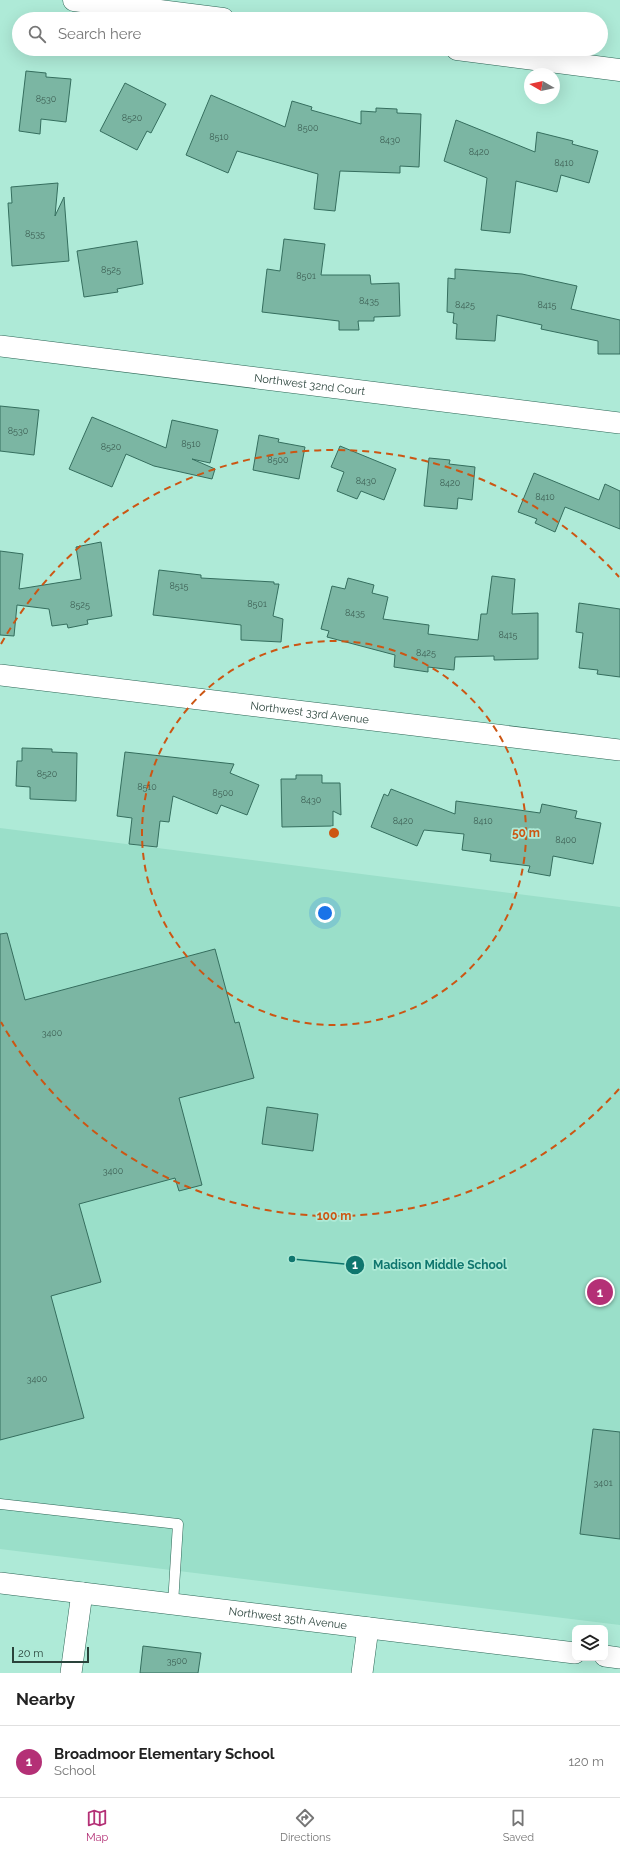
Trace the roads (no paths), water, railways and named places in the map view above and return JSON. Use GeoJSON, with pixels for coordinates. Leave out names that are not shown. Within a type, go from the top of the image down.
{"type":"FeatureCollection","features":[{"type":"Feature","properties":{"kind":"main road"},"geometry":{"type":"LineString","coordinates":[[74,0],[168,12]]}},
{"type":"Feature","properties":{"kind":"main road"},"geometry":{"type":"LineString","coordinates":[[512,56],[620,70]]}},
{"type":"Feature","properties":{"kind":"street","name":"Northwest 32nd Court"},"geometry":{"type":"LineString","coordinates":[[0,346],[620,423]]}},
{"type":"Feature","properties":{"kind":"street","name":"Northwest 33rd Avenue"},"geometry":{"type":"LineString","coordinates":[[0,675],[620,750]]}},
{"type":"Feature","properties":{"kind":"street","name":"Northwest 35th Avenue"},"geometry":{"type":"LineString","coordinates":[[0,1583],[572,1653]]}},
{"type":"Feature","properties":{"kind":"street"},"geometry":{"type":"LineString","coordinates":[[71,1673],[82,1593]]}},
{"type":"Feature","properties":{"kind":"street"},"geometry":{"type":"LineString","coordinates":[[362,1673],[368,1628]]}},
{"type":"Feature","properties":{"kind":"street"},"geometry":{"type":"LineString","coordinates":[[608,1656],[620,1658]]}},
{"type":"Feature","properties":{"kind":"lane"},"geometry":{"type":"LineString","coordinates":[[0,1504],[178,1524],[173,1604]]}},
{"type":"Feature","properties":{"kind":"place","name":"Madison Middle School"},"geometry":{"type":"Point","coordinates":[292,1259]}},
{"type":"Feature","properties":{"kind":"place","name":"Broadmoor Elementary School"},"geometry":{"type":"Point","coordinates":[600,1292]}}]}
